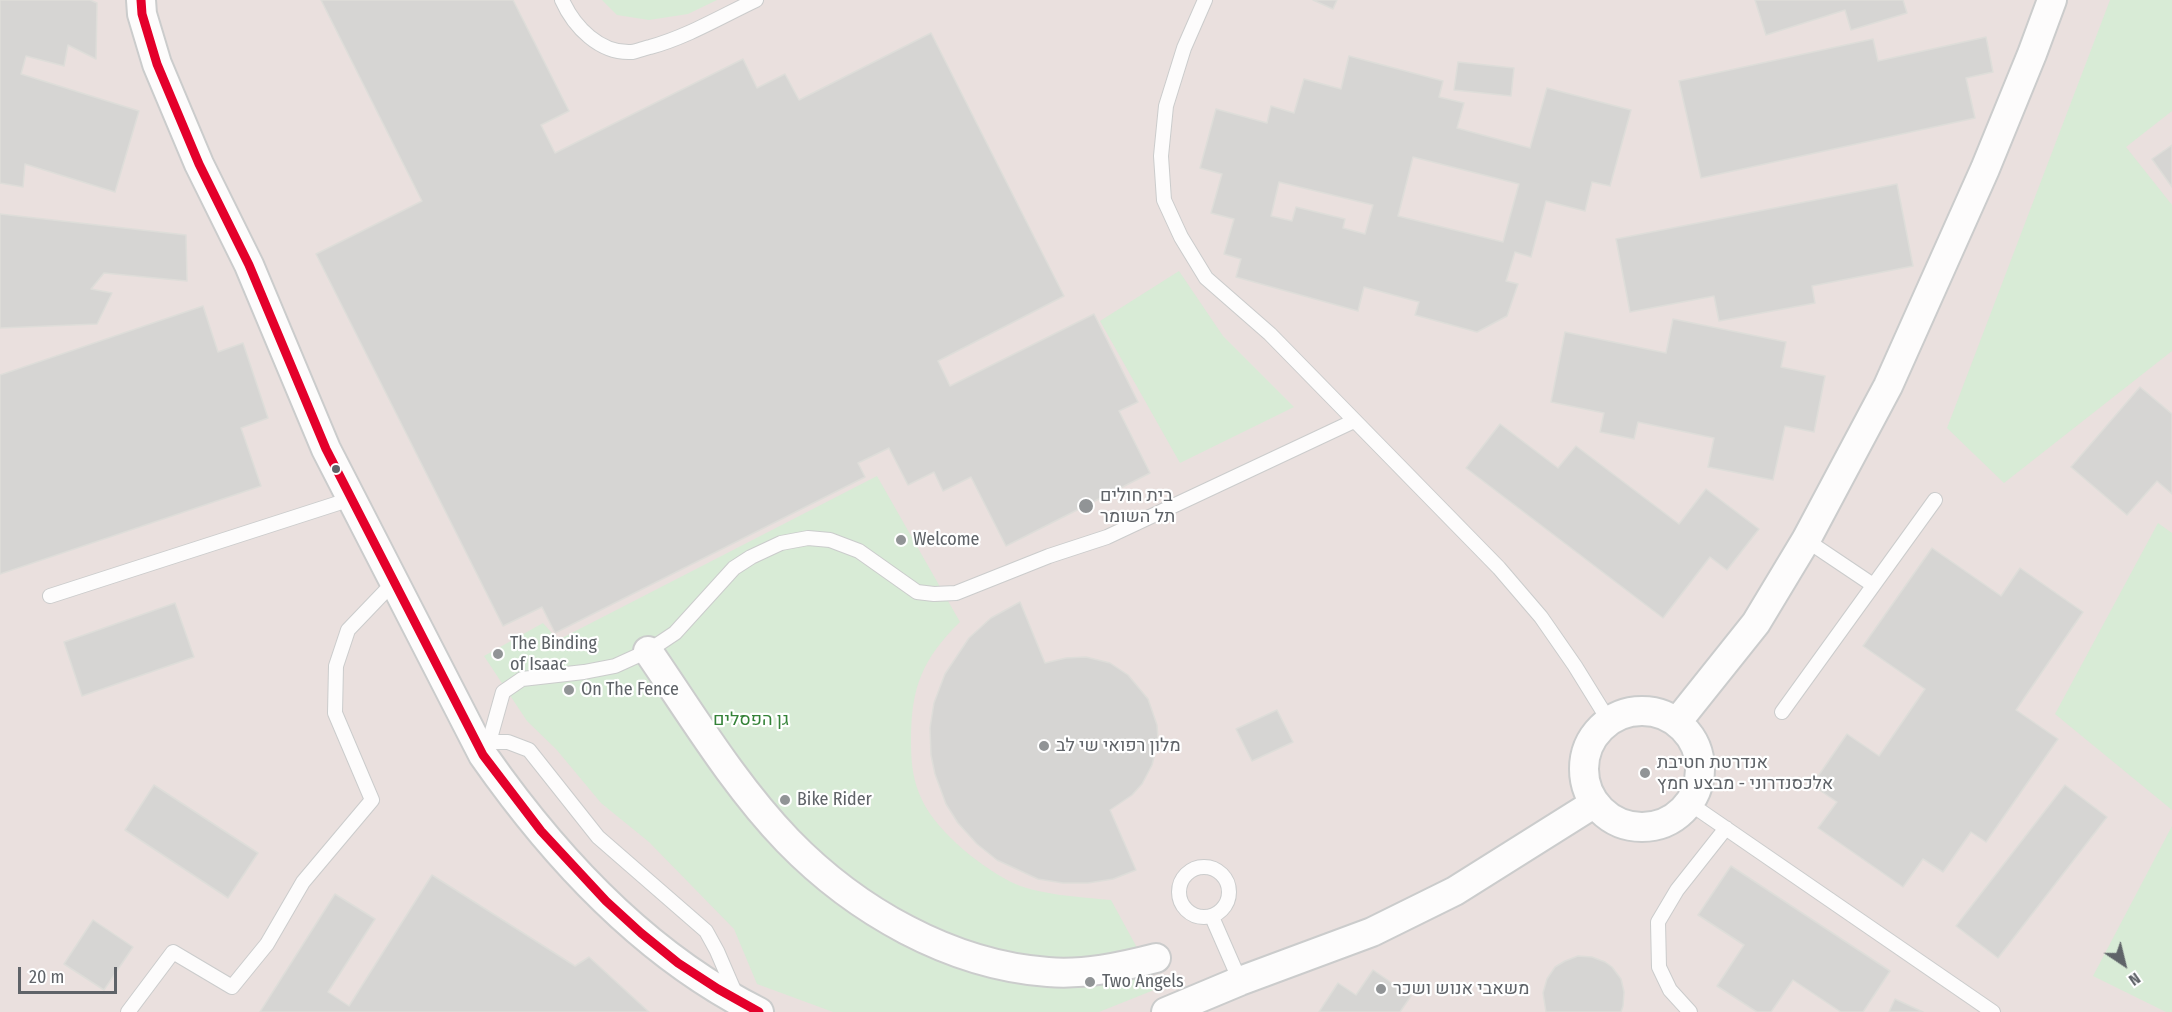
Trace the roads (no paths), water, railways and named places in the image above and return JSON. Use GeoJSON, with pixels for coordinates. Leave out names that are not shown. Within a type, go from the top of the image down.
{"type":"FeatureCollection","features":[{"type":"Feature","properties":{"kind":"street"},"geometry":{"type":"LineString","coordinates":[[141,0],[142,14],[161,74],[199,164],[249,265],[326,449],[393,583],[516,802],[552,845],[644,937],[749,1007]]}},
{"type":"Feature","properties":{"kind":"street"},"geometry":{"type":"LineString","coordinates":[[1677,722],[1756,623],[1806,540],[1893,375],[1985,169],[2052,0]]}},
{"type":"Feature","properties":{"kind":"street"},"geometry":{"type":"LineString","coordinates":[[648,651],[738,780],[787,840],[815,867],[852,897],[884,917],[924,938],[963,954],[1006,966],[1048,972],[1090,971],[1156,958]]}},
{"type":"Feature","properties":{"kind":"street"},"geometry":{"type":"LineString","coordinates":[[1639,711],[1659,713],[1677,722],[1696,745],[1701,764],[1698,785],[1689,803],[1674,817],[1648,827],[1628,825],[1609,817],[1595,803],[1586,785],[1584,774],[1586,754],[1595,735],[1619,715],[1639,711]]}},
{"type":"Feature","properties":{"kind":"street"},"geometry":{"type":"LineString","coordinates":[[1166,1012],[1240,981],[1372,932],[1455,891],[1595,803]]}},
{"type":"Feature","properties":{"kind":"lane"},"geometry":{"type":"LineString","coordinates":[[562,0],[567,12],[586,35],[603,46],[632,52],[668,42],[756,0]]}},
{"type":"Feature","properties":{"kind":"lane"},"geometry":{"type":"LineString","coordinates":[[1204,0],[1184,48],[1166,106],[1161,156],[1164,200],[1181,237],[1206,278],[1278,342],[1513,585],[1546,625],[1575,666],[1609,721]]}},
{"type":"Feature","properties":{"kind":"lane"},"geometry":{"type":"LineString","coordinates":[[749,1007],[706,931],[597,837],[529,750],[508,742],[483,742],[503,692],[522,679],[615,666],[648,651],[675,633],[734,568],[781,543],[808,538],[830,540],[859,551],[917,592],[957,593],[1049,556],[1107,537],[1354,421]]}},
{"type":"Feature","properties":{"kind":"lane"},"geometry":{"type":"LineString","coordinates":[[51,596],[351,499]]}},
{"type":"Feature","properties":{"kind":"lane"},"geometry":{"type":"LineString","coordinates":[[1782,712],[1935,500]]}},
{"type":"Feature","properties":{"kind":"lane"},"geometry":{"type":"LineString","coordinates":[[1806,540],[1873,585]]}},
{"type":"Feature","properties":{"kind":"lane"},"geometry":{"type":"LineString","coordinates":[[128,1012],[173,952],[232,987],[267,944],[303,882],[372,800],[335,713],[336,666],[348,630],[393,583]]}},
{"type":"Feature","properties":{"kind":"lane"},"geometry":{"type":"LineString","coordinates":[[1689,803],[1992,1012]]}},
{"type":"Feature","properties":{"kind":"lane"},"geometry":{"type":"LineString","coordinates":[[1690,1012],[1670,990],[1659,967],[1658,922],[1677,890],[1726,828]]}},
{"type":"Feature","properties":{"kind":"lane"},"geometry":{"type":"LineString","coordinates":[[1212,917],[1240,981]]}},
{"type":"Feature","properties":{"kind":"place","name":"בית חולים תל השומר"},"geometry":{"type":"Point","coordinates":[1086,506]}},
{"type":"Feature","properties":{"kind":"place","name":"Welcome"},"geometry":{"type":"Point","coordinates":[901,540]}},
{"type":"Feature","properties":{"kind":"place","name":"The Binding of Isaac"},"geometry":{"type":"Point","coordinates":[498,654]}},
{"type":"Feature","properties":{"kind":"place","name":"On The Fence"},"geometry":{"type":"Point","coordinates":[569,690]}},
{"type":"Feature","properties":{"kind":"place","name":"מלון רפואי שי לב"},"geometry":{"type":"Point","coordinates":[1044,746]}},
{"type":"Feature","properties":{"kind":"place","name":"אנדרטת חטיבת אלכסנדרוני - מבצע חמץ"},"geometry":{"type":"Point","coordinates":[1645,773]}},
{"type":"Feature","properties":{"kind":"place","name":"Bike Rider"},"geometry":{"type":"Point","coordinates":[785,800]}},
{"type":"Feature","properties":{"kind":"place","name":"Two Angels"},"geometry":{"type":"Point","coordinates":[1090,982]}},
{"type":"Feature","properties":{"kind":"place","name":"משאבי אנוש ושכר"},"geometry":{"type":"Point","coordinates":[1381,989]}},
{"type":"Feature","properties":{"kind":"park label","name":"גן הפסלים"},"geometry":{"type":"Point","coordinates":[751,720]}}]}
